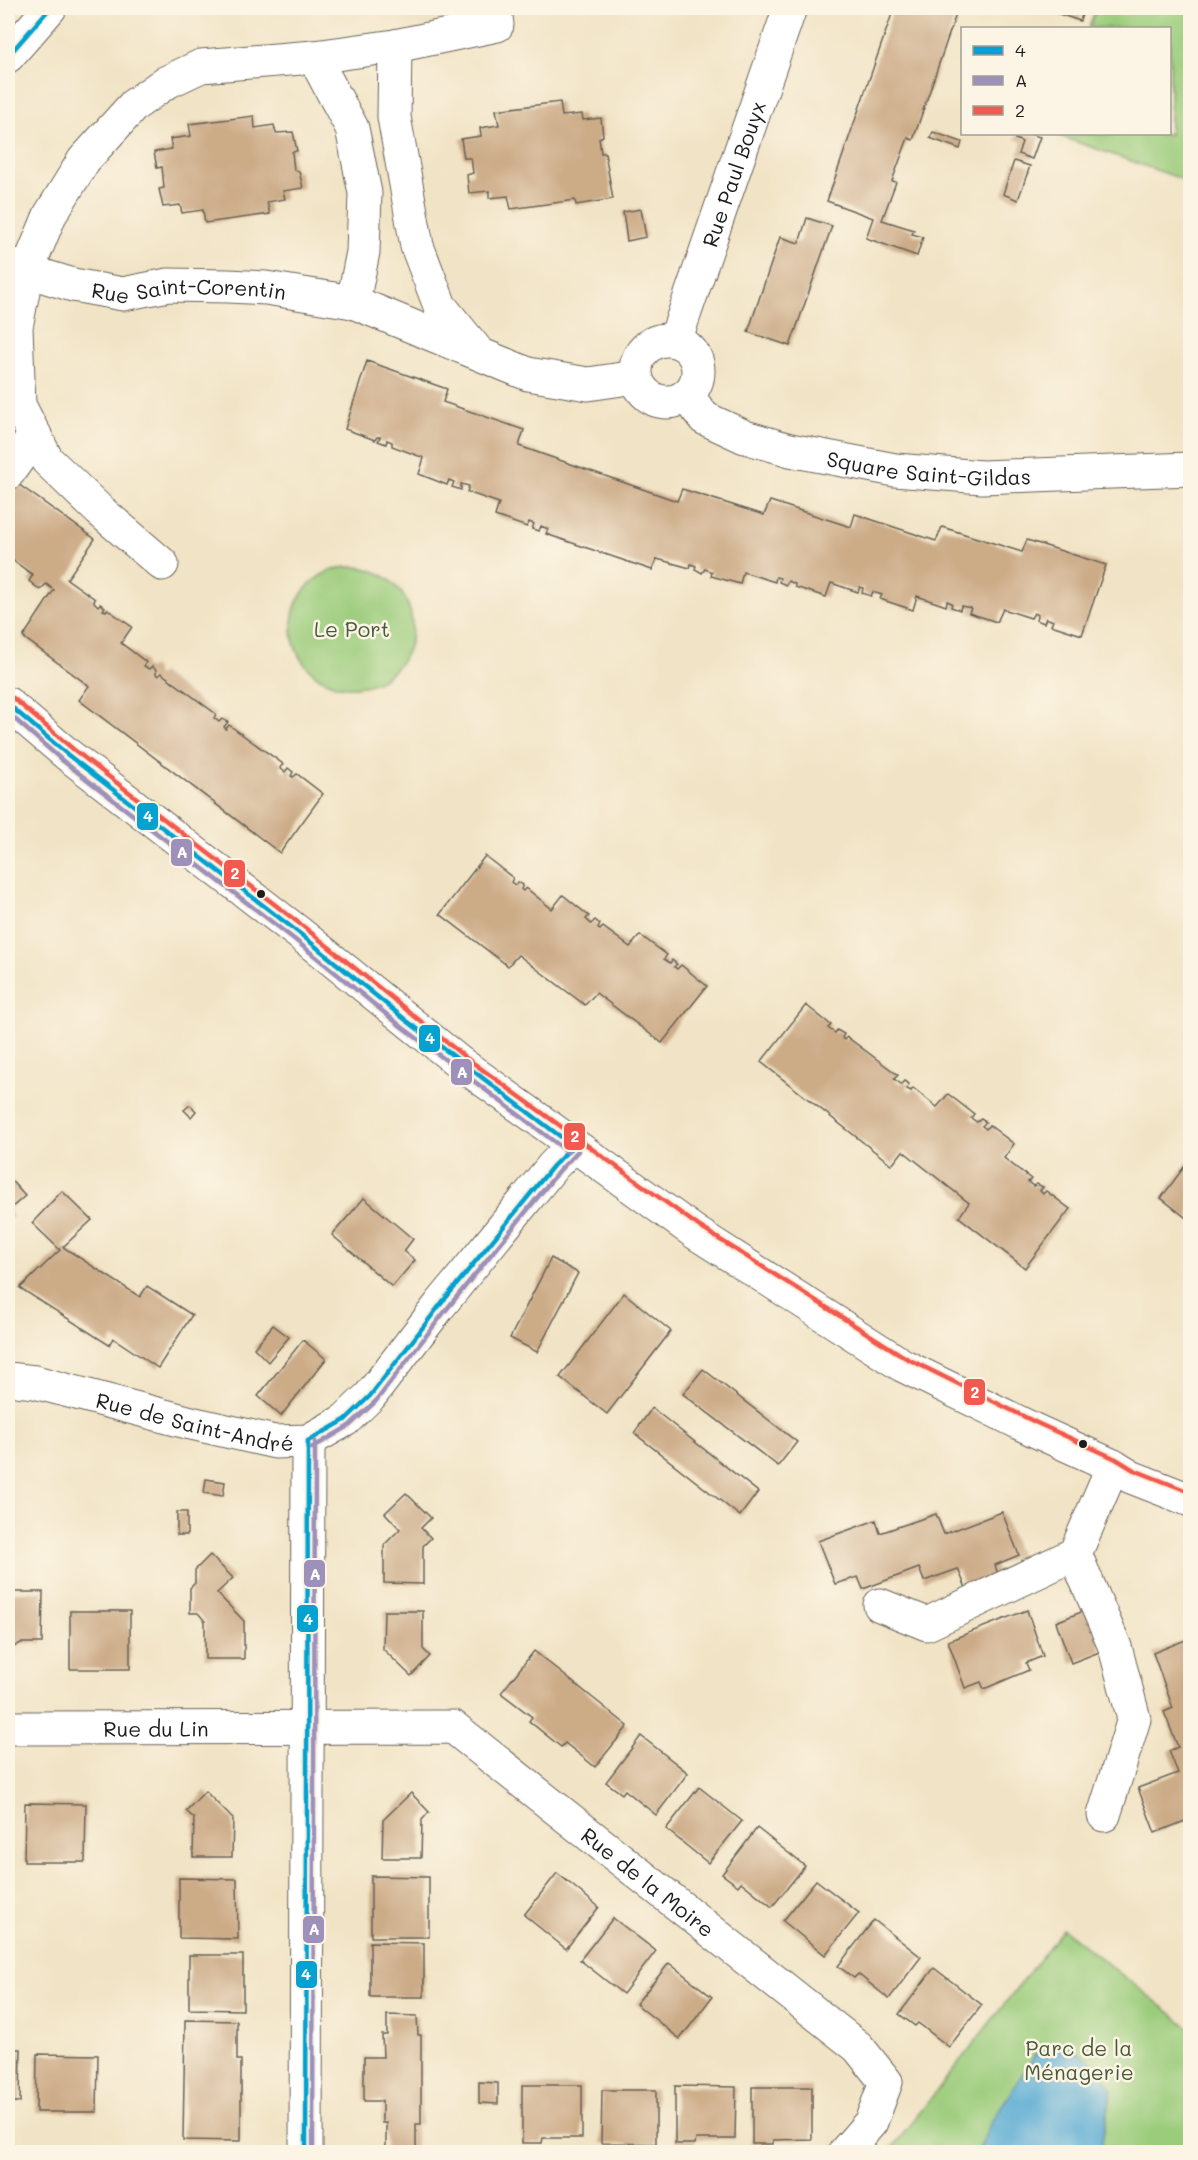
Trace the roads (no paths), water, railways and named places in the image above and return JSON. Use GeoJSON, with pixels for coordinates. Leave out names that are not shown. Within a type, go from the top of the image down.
{"type":"FeatureCollection","features":[{"type":"Feature","properties":{"kind":"street"},"geometry":{"type":"LineString","coordinates":[[8,56],[50,8]]}},
{"type":"Feature","properties":{"kind":"street"},"geometry":{"type":"LineString","coordinates":[[162,564],[99,510],[47,460],[19,405],[15,327],[17,267],[84,160],[134,105],[165,83],[201,66],[314,57],[395,46],[497,26],[495,8]]}},
{"type":"Feature","properties":{"kind":"street","name":"Rue Paul Bouyx"},"geometry":{"type":"LineString","coordinates":[[675,341],[790,8]]}},
{"type":"Feature","properties":{"kind":"street"},"geometry":{"type":"LineString","coordinates":[[395,46],[394,117],[417,246],[440,306],[480,355]]}},
{"type":"Feature","properties":{"kind":"street"},"geometry":{"type":"LineString","coordinates":[[314,57],[352,128],[364,193],[363,252],[353,302]]}},
{"type":"Feature","properties":{"kind":"street","name":"Rue Saint-Corentin"},"geometry":{"type":"LineString","coordinates":[[17,267],[73,285],[123,294],[168,285],[228,286],[266,288],[353,302],[528,374],[588,384],[636,377]]}},
{"type":"Feature","properties":{"kind":"street"},"geometry":{"type":"LineString","coordinates":[[664,340],[675,341],[684,346],[695,360],[698,369],[696,379],[687,395],[678,400],[667,402],[656,400],[640,387],[636,377],[639,357],[646,348],[654,343],[664,340]]}},
{"type":"Feature","properties":{"kind":"street","name":"Square Saint-Gildas"},"geometry":{"type":"LineString","coordinates":[[687,395],[704,418],[746,437],[790,450],[895,470],[982,477],[1191,470]]}},
{"type":"Feature","properties":{"kind":"street"},"geometry":{"type":"LineString","coordinates":[[8,473],[35,435]]}},
{"type":"Feature","properties":{"kind":"street"},"geometry":{"type":"LineString","coordinates":[[8,704],[68,755],[290,926],[407,1021],[573,1146],[696,1233],[902,1365],[1113,1466],[1131,1477],[1191,1500]]}},
{"type":"Feature","properties":{"kind":"street","name":"Rue de Saint-André"},"geometry":{"type":"LineString","coordinates":[[8,1379],[35,1382],[191,1423],[275,1442],[308,1442],[345,1420],[370,1396],[440,1305],[553,1166],[573,1146]]}},
{"type":"Feature","properties":{"kind":"street"},"geometry":{"type":"LineString","coordinates":[[306,2152],[308,1442]]}},
{"type":"Feature","properties":{"kind":"street"},"geometry":{"type":"LineString","coordinates":[[880,1605],[927,1624],[1075,1554],[1113,1466]]}},
{"type":"Feature","properties":{"kind":"street"},"geometry":{"type":"LineString","coordinates":[[1075,1554],[1114,1647],[1134,1719],[1104,1815]]}},
{"type":"Feature","properties":{"kind":"street","name":"Rue de la Moire"},"geometry":{"type":"LineString","coordinates":[[307,1728],[453,1727],[858,2048],[886,2082],[871,2122],[845,2152]]}},
{"type":"Feature","properties":{"kind":"street","name":"Rue du Lin"},"geometry":{"type":"LineString","coordinates":[[8,1728],[307,1728]]}},
{"type":"Feature","properties":{"kind":"water"},"geometry":{"type":"Polygon","coordinates":[[[1065,2045],[1096,2064],[1112,2089],[1100,2152],[978,2152],[991,2122],[1037,2052],[1065,2045]]]}},
{"type":"Feature","properties":{"kind":"park label","name":"Le Port"},"geometry":{"type":"Point","coordinates":[352,628]}},
{"type":"Feature","properties":{"kind":"park label","name":"Parc de la Ménagerie"},"geometry":{"type":"Point","coordinates":[1079,2059]}}]}
